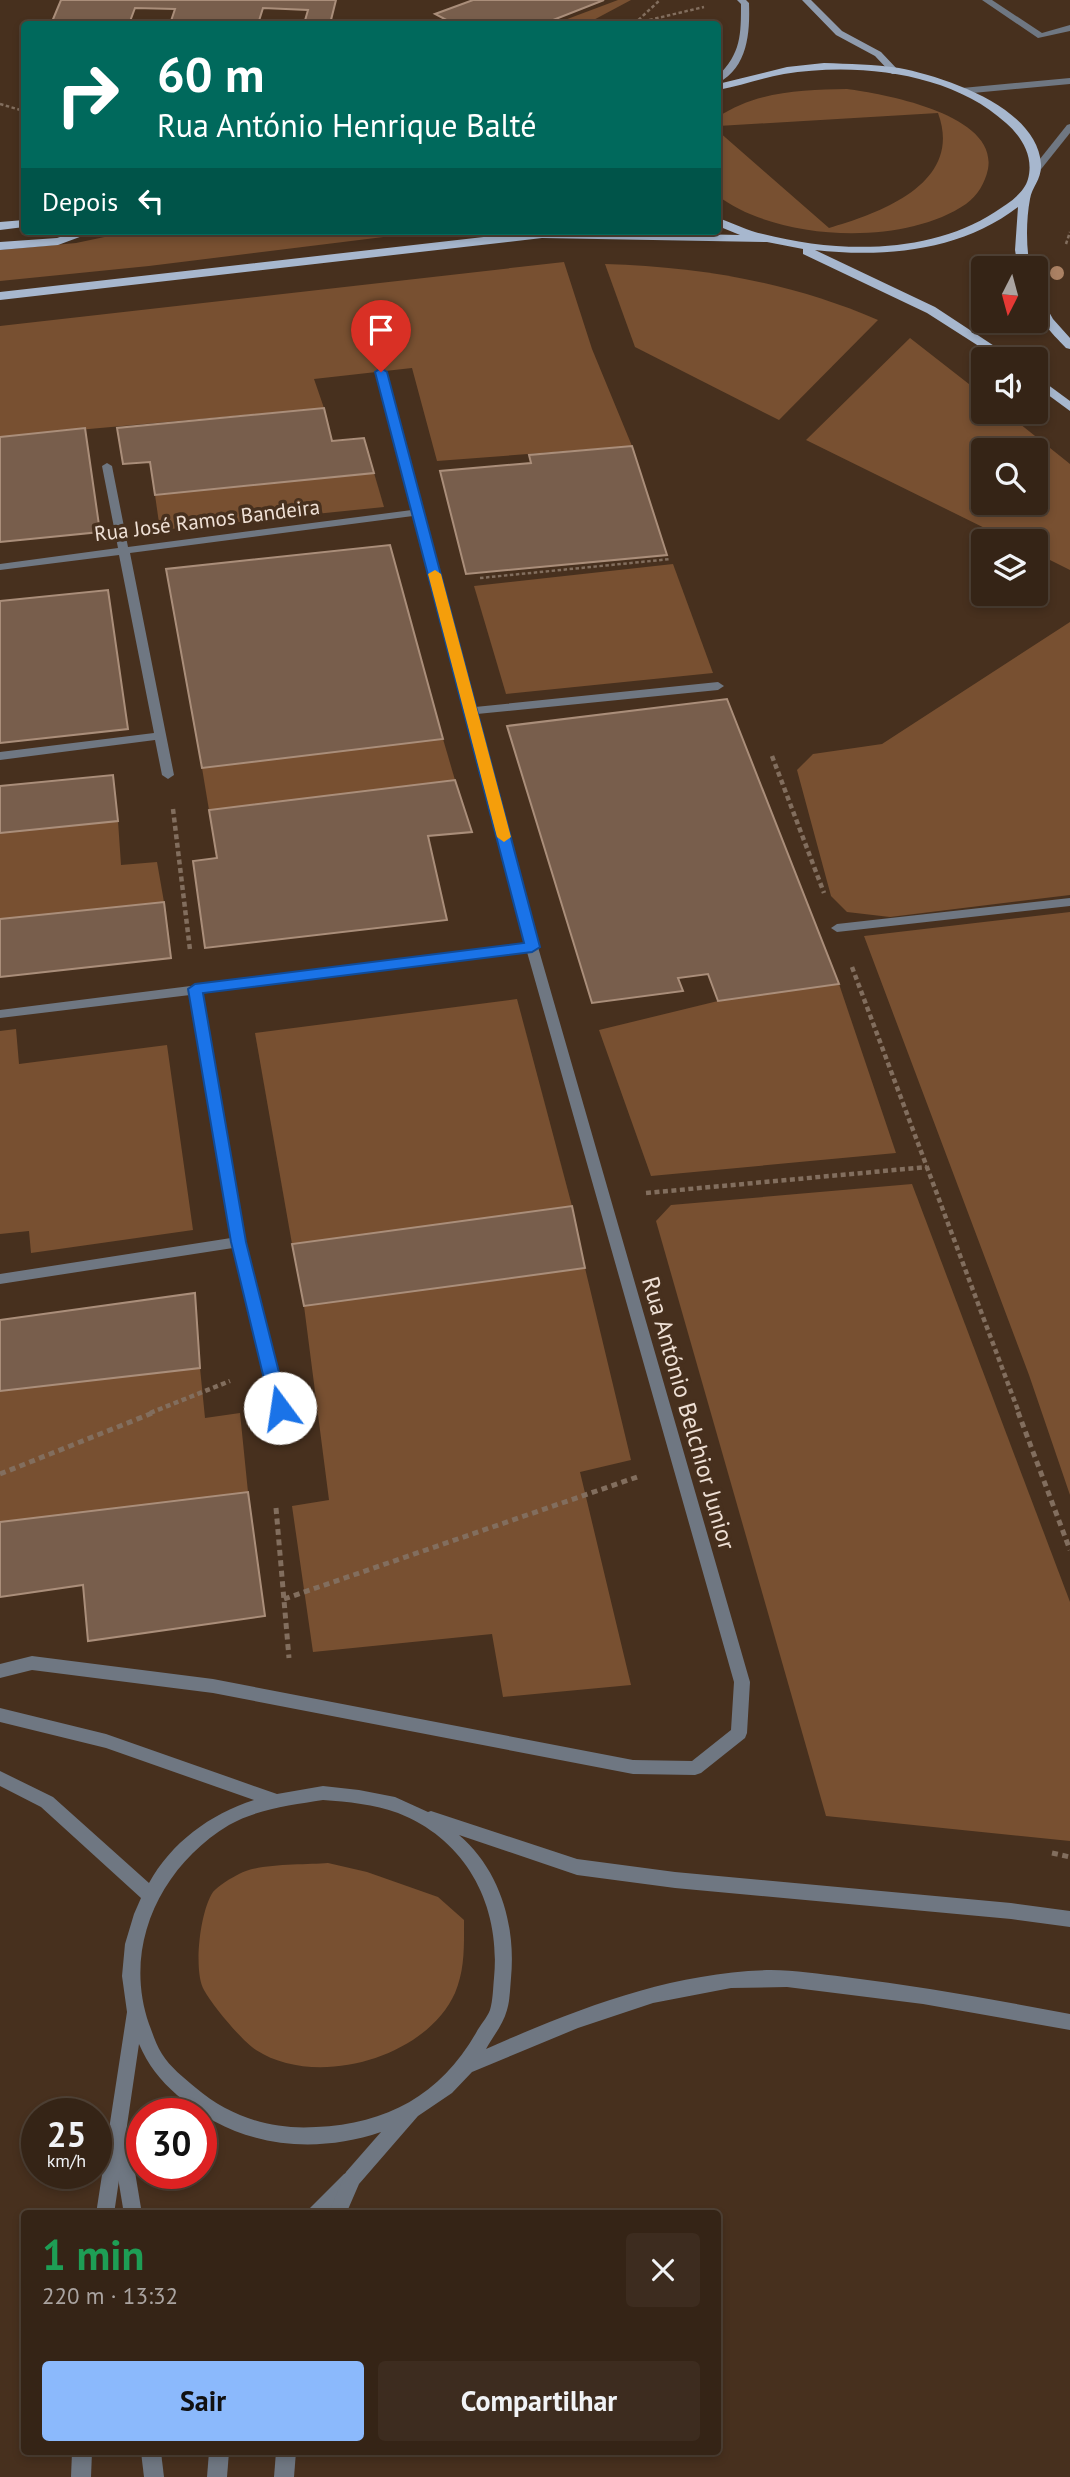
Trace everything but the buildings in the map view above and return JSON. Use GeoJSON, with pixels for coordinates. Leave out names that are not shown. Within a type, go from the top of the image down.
{"type":"FeatureCollection","features":[{"type":"Feature","properties":{"kind":"main road"},"geometry":{"type":"LineString","coordinates":[[721,77],[738,62],[746,34],[745,3],[741,0]]}},
{"type":"Feature","properties":{"kind":"main road"},"geometry":{"type":"LineString","coordinates":[[806,0],[839,33],[878,54],[895,72]]}},
{"type":"Feature","properties":{"kind":"main road"},"geometry":{"type":"LineString","coordinates":[[721,86],[746,77],[793,68],[844,66],[895,72],[962,91],[983,100],[1013,121],[1031,145],[1035,171],[1024,197],[1022,256]]}},
{"type":"Feature","properties":{"kind":"main road"},"geometry":{"type":"LineString","coordinates":[[587,235],[766,239],[826,249],[889,249],[946,240],[993,222],[1024,197]]}},
{"type":"Feature","properties":{"kind":"main road"},"geometry":{"type":"LineString","coordinates":[[721,223],[766,239]]}},
{"type":"Feature","properties":{"kind":"main road"},"geometry":{"type":"LineString","coordinates":[[0,226],[21,224]]}},
{"type":"Feature","properties":{"kind":"main road"},"geometry":{"type":"LineString","coordinates":[[0,246],[58,241],[77,235]]}},
{"type":"Feature","properties":{"kind":"main road"},"geometry":{"type":"LineString","coordinates":[[0,296],[533,235]]}},
{"type":"Feature","properties":{"kind":"main road"},"geometry":{"type":"LineString","coordinates":[[795,244],[931,310],[989,347]]}},
{"type":"Feature","properties":{"kind":"main road"},"geometry":{"type":"LineString","coordinates":[[1048,321],[1070,345]]}},
{"type":"Feature","properties":{"kind":"main road"},"geometry":{"type":"LineString","coordinates":[[1048,390],[1070,407]]}},
{"type":"Feature","properties":{"kind":"street"},"geometry":{"type":"LineString","coordinates":[[986,0],[1041,36],[1070,28]]}},
{"type":"Feature","properties":{"kind":"street"},"geometry":{"type":"LineString","coordinates":[[962,91],[1070,81]]}},
{"type":"Feature","properties":{"kind":"street"},"geometry":{"type":"LineString","coordinates":[[1035,171],[1070,127]]}},
{"type":"Feature","properties":{"kind":"street","name":"Rua António Belchior Junior"},"geometry":{"type":"LineString","coordinates":[[0,1671],[32,1663],[213,1686],[633,1767],[695,1769],[739,1733],[742,1682],[532,947],[381,372]]}},
{"type":"Feature","properties":{"kind":"street"},"geometry":{"type":"LineString","coordinates":[[107,466],[168,775]]}},
{"type":"Feature","properties":{"kind":"street","name":"Rua José Ramos Bandeira"},"geometry":{"type":"LineString","coordinates":[[0,567],[419,512]]}},
{"type":"Feature","properties":{"kind":"street"},"geometry":{"type":"LineString","coordinates":[[471,712],[718,687]]}},
{"type":"Feature","properties":{"kind":"street"},"geometry":{"type":"LineString","coordinates":[[0,756],[162,736]]}},
{"type":"Feature","properties":{"kind":"street"},"geometry":{"type":"LineString","coordinates":[[837,928],[1070,902]]}},
{"type":"Feature","properties":{"kind":"street"},"geometry":{"type":"LineString","coordinates":[[0,1014],[532,947]]}},
{"type":"Feature","properties":{"kind":"street"},"geometry":{"type":"LineString","coordinates":[[195,989],[239,1242],[280,1408]]}},
{"type":"Feature","properties":{"kind":"street"},"geometry":{"type":"LineString","coordinates":[[0,1279],[239,1242]]}},
{"type":"Feature","properties":{"kind":"street"},"geometry":{"type":"LineString","coordinates":[[0,1715],[106,1741],[274,1800]]}},
{"type":"Feature","properties":{"kind":"street"},"geometry":{"type":"LineString","coordinates":[[0,1778],[47,1802],[150,1895]]}},
{"type":"Feature","properties":{"kind":"street"},"geometry":{"type":"LineString","coordinates":[[106,2210],[134,2016],[129,1975],[134,1935],[150,1895],[180,1853],[224,1820],[274,1800],[323,1793],[371,1797],[577,1867],[1070,1919]]}},
{"type":"Feature","properties":{"kind":"street"},"geometry":{"type":"LineString","coordinates":[[134,2016],[157,2063],[194,2101],[243,2126],[300,2138],[358,2131],[413,2109],[441,2090],[466,2066],[498,2012],[507,1953],[495,1896],[464,1849],[417,1813]]}},
{"type":"Feature","properties":{"kind":"street"},"geometry":{"type":"LineString","coordinates":[[466,2066],[560,2025],[641,1999],[708,1985],[771,1978],[898,1991],[1070,2022]]}},
{"type":"Feature","properties":{"kind":"street"},"geometry":{"type":"LineString","coordinates":[[320,2210],[413,2109]]}},
{"type":"Feature","properties":{"kind":"street"},"geometry":{"type":"LineString","coordinates":[[118,2128],[132,2210]]}},
{"type":"Feature","properties":{"kind":"street"},"geometry":{"type":"LineString","coordinates":[[339,2210],[352,2178]]}},
{"type":"Feature","properties":{"kind":"street"},"geometry":{"type":"LineString","coordinates":[[81,2477],[82,2455]]}},
{"type":"Feature","properties":{"kind":"street"},"geometry":{"type":"LineString","coordinates":[[151,2455],[153,2477]]}},
{"type":"Feature","properties":{"kind":"street"},"geometry":{"type":"LineString","coordinates":[[217,2477],[219,2455]]}},
{"type":"Feature","properties":{"kind":"street"},"geometry":{"type":"LineString","coordinates":[[284,2477],[286,2455]]}},
{"type":"Feature","properties":{"kind":"path"},"geometry":{"type":"LineString","coordinates":[[637,21],[660,0]]}},
{"type":"Feature","properties":{"kind":"path"},"geometry":{"type":"LineString","coordinates":[[0,104],[21,110]]}},
{"type":"Feature","properties":{"kind":"path"},"geometry":{"type":"LineString","coordinates":[[437,583],[671,559]]}},
{"type":"Feature","properties":{"kind":"path"},"geometry":{"type":"LineString","coordinates":[[772,756],[1070,1550]]}},
{"type":"Feature","properties":{"kind":"path"},"geometry":{"type":"LineString","coordinates":[[168,775],[195,989]]}},
{"type":"Feature","properties":{"kind":"path"},"geometry":{"type":"LineString","coordinates":[[604,1197],[927,1167]]}},
{"type":"Feature","properties":{"kind":"path"},"geometry":{"type":"LineString","coordinates":[[0,1474],[269,1365]]}},
{"type":"Feature","properties":{"kind":"path"},"geometry":{"type":"LineString","coordinates":[[284,1599],[680,1462]]}},
{"type":"Feature","properties":{"kind":"path"},"geometry":{"type":"LineString","coordinates":[[276,1508],[292,1701]]}},
{"type":"Feature","properties":{"kind":"path"},"geometry":{"type":"LineString","coordinates":[[1052,1853],[1070,1857]]}},
{"type":"Feature","properties":{"kind":"shaded area"},"geometry":{"type":"Polygon","coordinates":[[[618,0],[631,0],[592,21],[562,21],[618,0]]]}},
{"type":"Feature","properties":{"kind":"shaded area"},"geometry":{"type":"Polygon","coordinates":[[[847,89],[886,96],[935,110],[958,121],[975,134],[986,150],[988,169],[983,184],[966,204],[940,218],[909,227],[876,232],[806,230],[743,211],[721,198],[721,134],[829,228],[872,214],[913,191],[929,176],[939,158],[943,137],[938,113],[721,126],[721,115],[733,108],[764,97],[796,91],[847,89]]]}},
{"type":"Feature","properties":{"kind":"shaded area"},"geometry":{"type":"Polygon","coordinates":[[[114,235],[400,235],[149,266],[0,281],[0,250],[76,243],[114,235]]]}},
{"type":"Feature","properties":{"kind":"shaded area"},"geometry":{"type":"Polygon","coordinates":[[[564,262],[592,349],[632,446],[437,461],[412,368],[314,379],[324,408],[0,437],[0,326],[564,262]]]}},
{"type":"Feature","properties":{"kind":"shaded area"},"geometry":{"type":"Polygon","coordinates":[[[605,264],[676,269],[744,279],[812,296],[878,320],[779,420],[635,347],[605,264]]]}},
{"type":"Feature","properties":{"kind":"shaded area"},"geometry":{"type":"Polygon","coordinates":[[[910,338],[971,386],[971,424],[1020,424],[1038,438],[971,438],[971,515],[1048,515],[1048,446],[1070,464],[1070,570],[1048,559],[1048,529],[987,529],[806,440],[910,338]]]}},
{"type":"Feature","properties":{"kind":"shaded area"},"geometry":{"type":"Polygon","coordinates":[[[374,473],[384,507],[160,530],[155,495],[374,473]]]}},
{"type":"Feature","properties":{"kind":"shaded area"},"geometry":{"type":"Polygon","coordinates":[[[673,564],[713,673],[506,694],[474,586],[673,564]]]}},
{"type":"Feature","properties":{"kind":"shaded area"},"geometry":{"type":"Polygon","coordinates":[[[1070,622],[1070,895],[890,917],[847,912],[831,896],[797,770],[813,754],[882,744],[1070,622]]]}},
{"type":"Feature","properties":{"kind":"shaded area"},"geometry":{"type":"Polygon","coordinates":[[[443,739],[455,780],[209,810],[202,768],[443,739]]]}},
{"type":"Feature","properties":{"kind":"shaded area"},"geometry":{"type":"Polygon","coordinates":[[[118,821],[121,865],[157,862],[164,902],[0,919],[0,833],[118,821]]]}},
{"type":"Feature","properties":{"kind":"shaded area"},"geometry":{"type":"Polygon","coordinates":[[[1070,912],[1070,1495],[1029,1375],[864,936],[1070,912]]]}},
{"type":"Feature","properties":{"kind":"shaded area"},"geometry":{"type":"Polygon","coordinates":[[[839,984],[896,1153],[651,1176],[599,1030],[718,1001],[839,984]]]}},
{"type":"Feature","properties":{"kind":"shaded area"},"geometry":{"type":"Polygon","coordinates":[[[517,999],[572,1206],[292,1244],[255,1033],[517,999]]]}},
{"type":"Feature","properties":{"kind":"shaded area"},"geometry":{"type":"Polygon","coordinates":[[[16,1029],[19,1064],[167,1045],[193,1230],[31,1253],[29,1231],[0,1234],[0,1031],[16,1029]]]}},
{"type":"Feature","properties":{"kind":"shaded area"},"geometry":{"type":"Polygon","coordinates":[[[912,1184],[1070,1602],[1070,1841],[826,1816],[656,1221],[671,1205],[912,1184]]]}},
{"type":"Feature","properties":{"kind":"shaded area"},"geometry":{"type":"Polygon","coordinates":[[[585,1268],[631,1460],[580,1472],[631,1685],[503,1697],[492,1634],[313,1652],[292,1506],[329,1500],[304,1306],[585,1268]]]}},
{"type":"Feature","properties":{"kind":"shaded area"},"geometry":{"type":"Polygon","coordinates":[[[200,1368],[205,1418],[240,1413],[248,1492],[0,1522],[0,1391],[200,1368]]]}},
{"type":"Feature","properties":{"kind":"shaded area"},"geometry":{"type":"Polygon","coordinates":[[[328,1863],[367,1872],[438,1897],[464,1920],[463,1957],[455,1993],[441,2016],[420,2035],[395,2050],[367,2060],[338,2066],[308,2067],[281,2061],[256,2050],[228,2022],[204,1990],[199,1969],[200,1941],[208,1901],[215,1890],[229,1880],[247,1870],[258,1868],[328,1863]]]}},
{"type":"Feature","properties":{"kind":"slow traffic"},"geometry":{"type":"LineString","coordinates":[[435,574],[504,837]]}},
{"type":"Feature","properties":{"kind":"route"},"geometry":{"type":"LineString","coordinates":[[280,1408],[239,1242],[195,989],[532,947],[381,372]]}}]}
